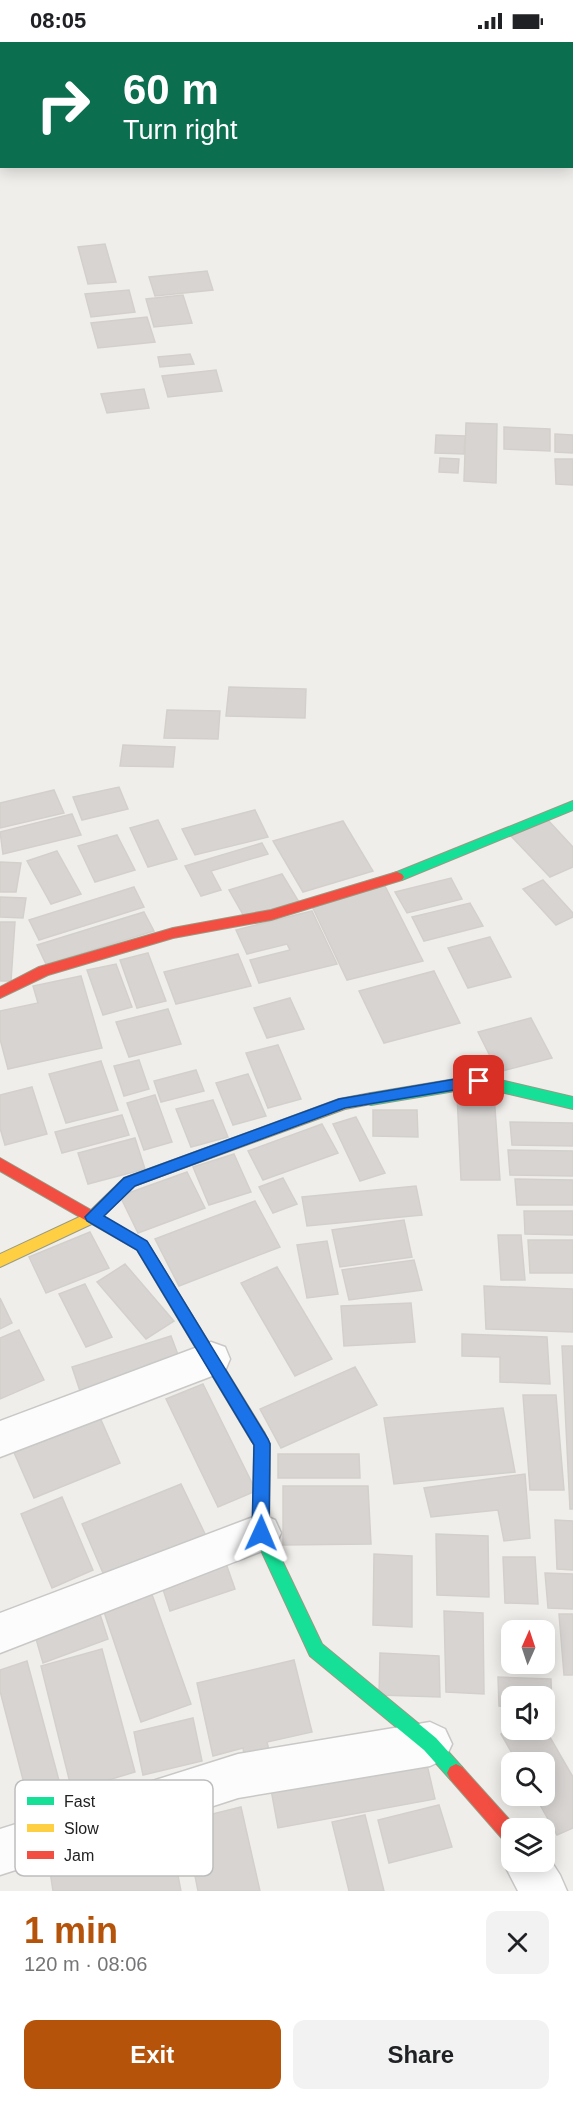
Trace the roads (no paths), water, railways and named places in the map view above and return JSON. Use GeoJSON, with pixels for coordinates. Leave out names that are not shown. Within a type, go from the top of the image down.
{"type":"FeatureCollection","features":[{"type":"Feature","properties":{"kind":"street"},"geometry":{"type":"LineString","coordinates":[[0,993],[55,968],[173,933],[271,915],[404,874],[573,805]]}},
{"type":"Feature","properties":{"kind":"street"},"geometry":{"type":"LineString","coordinates":[[0,1261],[93,1217],[129,1182],[344,1103],[479,1081],[573,1103]]}},
{"type":"Feature","properties":{"kind":"street"},"geometry":{"type":"LineString","coordinates":[[0,1164],[142,1246],[262,1444],[261,1533],[316,1650],[430,1744],[501,1825]]}},
{"type":"Feature","properties":{"kind":"street"},"geometry":{"type":"LineString","coordinates":[[0,1439],[211,1359]]}},
{"type":"Feature","properties":{"kind":"street"},"geometry":{"type":"LineString","coordinates":[[0,1633],[261,1533]]}},
{"type":"Feature","properties":{"kind":"street"},"geometry":{"type":"LineString","coordinates":[[213,1784],[238,1776],[430,1744]]}},
{"type":"Feature","properties":{"kind":"street"},"geometry":{"type":"LineString","coordinates":[[0,1852],[15,1847]]}},
{"type":"Feature","properties":{"kind":"street"},"geometry":{"type":"LineString","coordinates":[[532,1872],[544,1891]]}}]}
